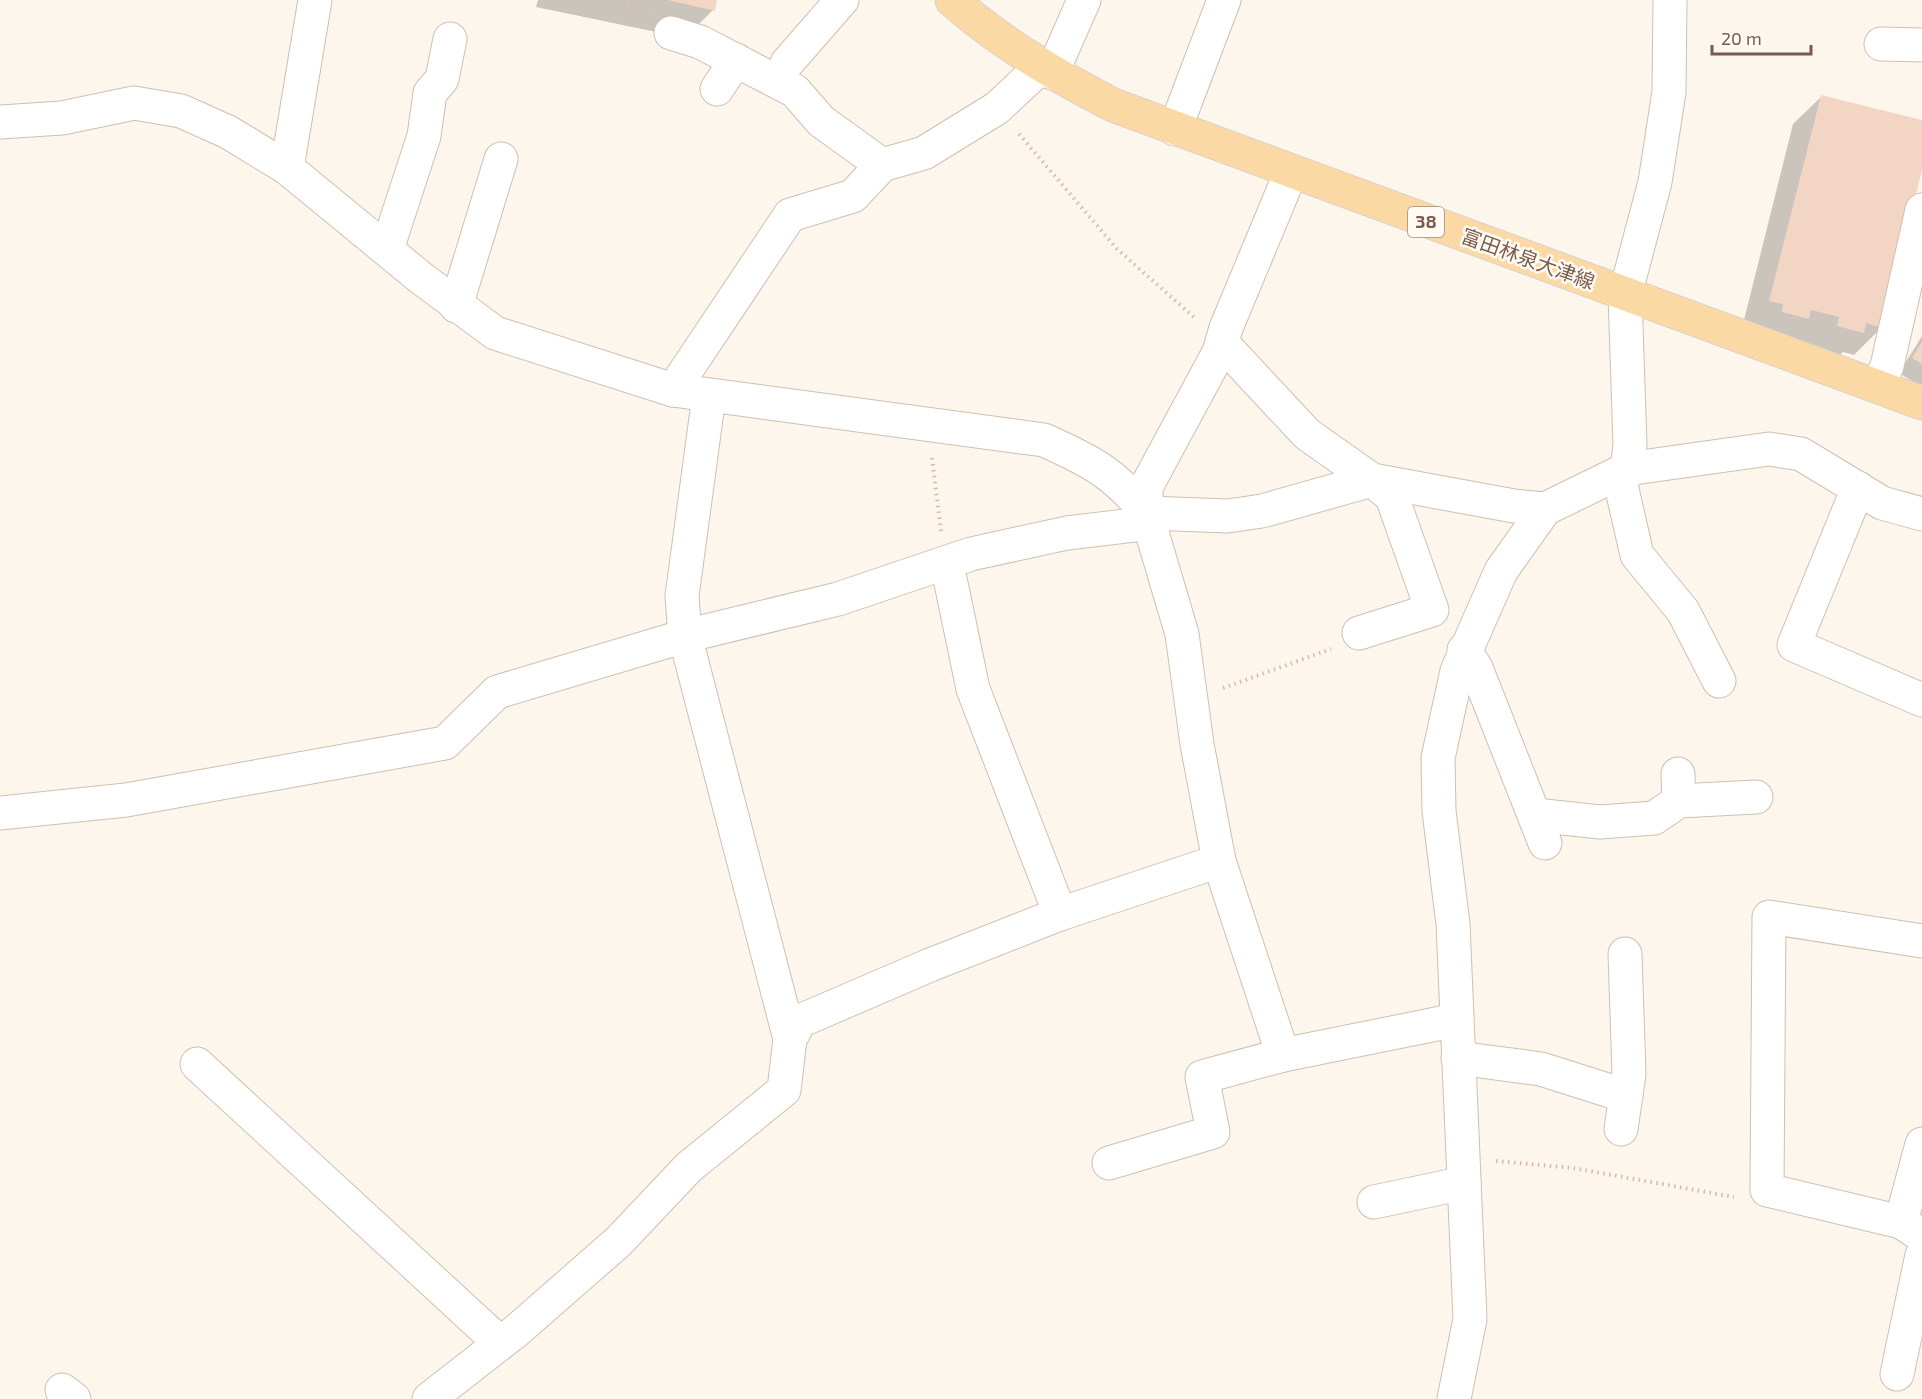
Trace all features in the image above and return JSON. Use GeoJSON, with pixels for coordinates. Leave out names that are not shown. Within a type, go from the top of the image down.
{"type":"FeatureCollection","features":[{"type":"Feature","properties":{"kind":"main road","name":"富田林泉大津線"},"geometry":{"type":"LineString","coordinates":[[952,0],[988,32],[1047,70],[1113,105],[1922,403]]}},
{"type":"Feature","properties":{"kind":"street"},"geometry":{"type":"LineString","coordinates":[[287,168],[315,0]]}},
{"type":"Feature","properties":{"kind":"street"},"geometry":{"type":"LineString","coordinates":[[788,63],[842,0]]}},
{"type":"Feature","properties":{"kind":"street"},"geometry":{"type":"LineString","coordinates":[[673,390],[790,215],[853,196],[882,165],[924,153],[997,108],[1047,70],[1084,0]]}},
{"type":"Feature","properties":{"kind":"street"},"geometry":{"type":"LineString","coordinates":[[1175,129],[1224,0]]}},
{"type":"Feature","properties":{"kind":"street"},"geometry":{"type":"LineString","coordinates":[[1670,0],[1669,92],[1655,182],[1625,295],[1630,445],[1627,469],[1621,485],[1637,555],[1683,611],[1704,667]]}},
{"type":"Feature","properties":{"kind":"street"},"geometry":{"type":"LineString","coordinates":[[671,33],[700,42],[795,91],[821,121],[882,165]]}},
{"type":"Feature","properties":{"kind":"street"},"geometry":{"type":"LineString","coordinates":[[387,249],[424,136],[430,93],[442,79],[450,39]]}},
{"type":"Feature","properties":{"kind":"street"},"geometry":{"type":"LineString","coordinates":[[1881,44],[1922,45]]}},
{"type":"Feature","properties":{"kind":"street"},"geometry":{"type":"LineString","coordinates":[[717,90],[736,60]]}},
{"type":"Feature","properties":{"kind":"street"},"geometry":{"type":"LineString","coordinates":[[0,122],[62,118],[134,103],[181,111],[228,132],[287,168],[456,306],[495,333],[673,390],[1044,440],[1093,462],[1126,487],[1147,513]]}},
{"type":"Feature","properties":{"kind":"street"},"geometry":{"type":"LineString","coordinates":[[456,306],[501,159]]}},
{"type":"Feature","properties":{"kind":"street"},"geometry":{"type":"LineString","coordinates":[[1282,1055],[1220,861],[1191,700],[1182,634],[1147,513],[1144,489],[1223,344],[1226,328],[1291,172]]}},
{"type":"Feature","properties":{"kind":"street"},"geometry":{"type":"LineString","coordinates":[[1878,386],[1887,366],[1922,210]]}},
{"type":"Feature","properties":{"kind":"street"},"geometry":{"type":"LineString","coordinates":[[1223,344],[1307,434],[1392,497],[1432,610],[1359,633]]}},
{"type":"Feature","properties":{"kind":"street"},"geometry":{"type":"LineString","coordinates":[[429,1399],[618,1242],[689,1167],[784,1090],[790,1039],[686,636],[682,596],[709,396]]}},
{"type":"Feature","properties":{"kind":"street"},"geometry":{"type":"LineString","coordinates":[[1454,1399],[1470,1319],[1453,924],[1438,811],[1438,758],[1457,671],[1464,650],[1501,571],[1545,509],[1627,469],[1769,449],[1802,454],[1882,502],[1922,514]]}},
{"type":"Feature","properties":{"kind":"street"},"geometry":{"type":"LineString","coordinates":[[0,813],[126,800],[445,743],[497,692],[686,636],[838,599],[971,554],[1066,533],[1134,525],[1147,513],[1228,516],[1263,511],[1372,480],[1514,506],[1545,509]]}},
{"type":"Feature","properties":{"kind":"street"},"geometry":{"type":"LineString","coordinates":[[1858,488],[1794,645],[1919,710]]}},
{"type":"Feature","properties":{"kind":"street"},"geometry":{"type":"LineString","coordinates":[[946,564],[973,689],[1060,914]]}},
{"type":"Feature","properties":{"kind":"street"},"geometry":{"type":"LineString","coordinates":[[1464,650],[1476,668],[1540,829],[1653,818],[1678,788],[1756,796]]}},
{"type":"Feature","properties":{"kind":"street"},"geometry":{"type":"LineString","coordinates":[[790,1039],[800,1021],[820,1010],[1060,914],[1220,861]]}},
{"type":"Feature","properties":{"kind":"street"},"geometry":{"type":"LineString","coordinates":[[1922,940],[1770,917],[1767,1190],[1911,1229],[1922,1144]]}},
{"type":"Feature","properties":{"kind":"street"},"geometry":{"type":"LineString","coordinates":[[1621,1129],[1629,1074],[1625,954]]}},
{"type":"Feature","properties":{"kind":"street"},"geometry":{"type":"LineString","coordinates":[[1109,1163],[1213,1132],[1202,1077],[1282,1055],[1456,1020]]}},
{"type":"Feature","properties":{"kind":"street"},"geometry":{"type":"LineString","coordinates":[[1458,1058],[1541,1069],[1626,1096]]}},
{"type":"Feature","properties":{"kind":"street"},"geometry":{"type":"LineString","coordinates":[[197,1064],[500,1342]]}},
{"type":"Feature","properties":{"kind":"street"},"geometry":{"type":"LineString","coordinates":[[1374,1202],[1447,1184],[1463,1170]]}},
{"type":"Feature","properties":{"kind":"street"},"geometry":{"type":"LineString","coordinates":[[1897,1374],[1922,1255]]}},
{"type":"Feature","properties":{"kind":"path"},"geometry":{"type":"LineString","coordinates":[[997,108],[1117,249],[1223,344]]}},
{"type":"Feature","properties":{"kind":"path"},"geometry":{"type":"LineString","coordinates":[[932,424],[932,473],[946,564]]}},
{"type":"Feature","properties":{"kind":"path"},"geometry":{"type":"LineString","coordinates":[[1191,700],[1350,642],[1359,633]]}},
{"type":"Feature","properties":{"kind":"path"},"geometry":{"type":"LineString","coordinates":[[1463,1170],[1573,1168],[1755,1200],[1767,1190]]}},
{"type":"Feature","properties":{"kind":"building"},"geometry":{"type":"Polygon","coordinates":[[[668,0],[717,0],[715,11],[668,0]]]}},
{"type":"Feature","properties":{"kind":"building"},"geometry":{"type":"Polygon","coordinates":[[[1821,95],[1922,120],[1922,170],[1883,328],[1866,323],[1864,333],[1837,326],[1839,317],[1811,310],[1809,319],[1782,312],[1783,304],[1769,301],[1821,95]]]}},
{"type":"Feature","properties":{"kind":"building"},"geometry":{"type":"Polygon","coordinates":[[[1922,342],[1922,364],[1912,358],[1922,342]]]}}]}
